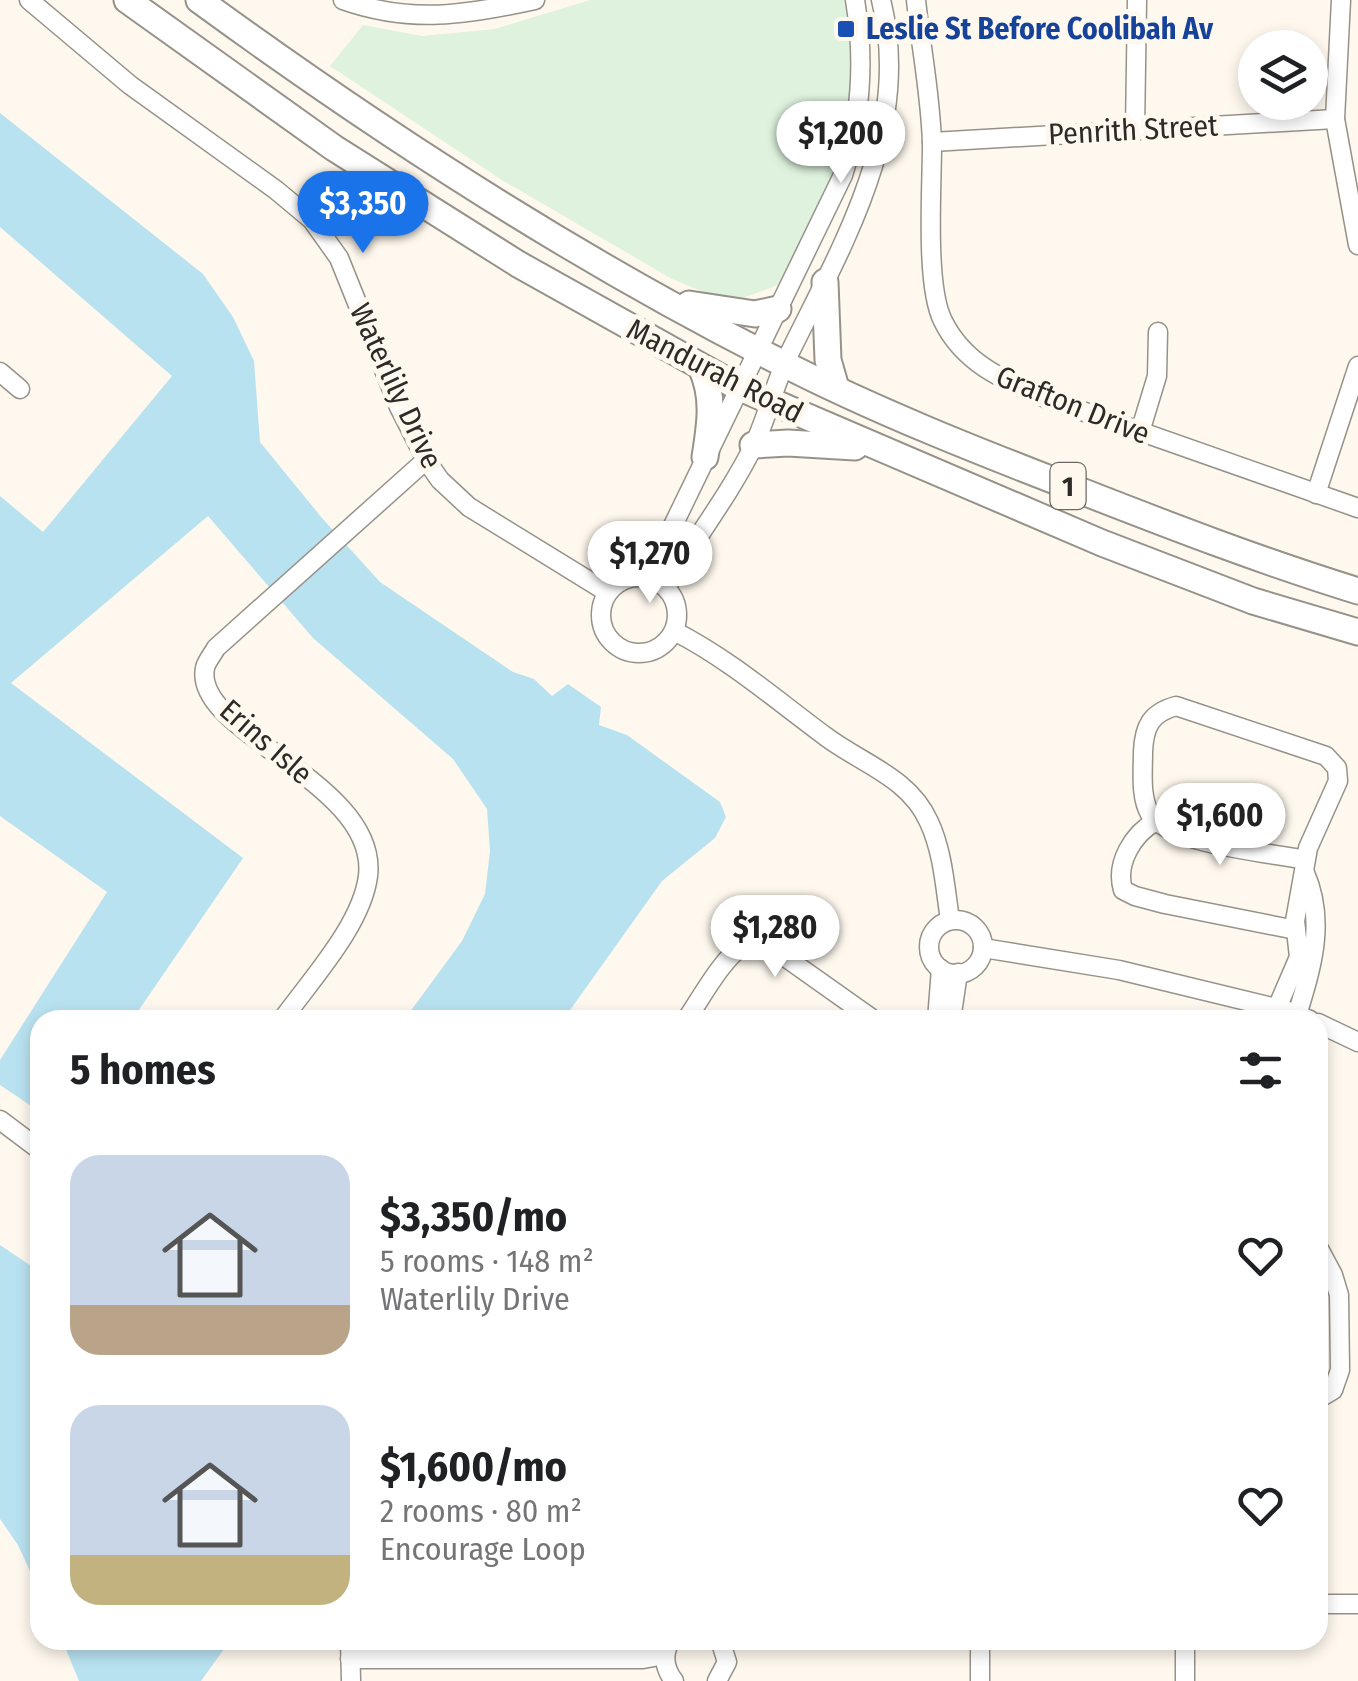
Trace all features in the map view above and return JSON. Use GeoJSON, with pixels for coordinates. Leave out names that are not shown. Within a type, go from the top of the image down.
{"type":"FeatureCollection","features":[{"type":"Feature","properties":{"kind":"highway","name":"Mandurah Road"},"geometry":{"type":"LineString","coordinates":[[128,0],[334,148],[518,264],[738,387],[1102,543],[1253,600],[1358,632]]}},
{"type":"Feature","properties":{"kind":"highway","name":"Mandurah Road"},"geometry":{"type":"LineString","coordinates":[[198,0],[424,158],[542,230],[758,351],[989,456],[1266,562],[1358,591]]}},
{"type":"Feature","properties":{"kind":"highway"},"geometry":{"type":"LineString","coordinates":[[825,282],[828,360],[836,388]]}},
{"type":"Feature","properties":{"kind":"highway"},"geometry":{"type":"LineString","coordinates":[[664,298],[728,312],[755,314],[778,310]]}},
{"type":"Feature","properties":{"kind":"highway"},"geometry":{"type":"LineString","coordinates":[[701,367],[709,384],[711,404],[705,457]]}},
{"type":"Feature","properties":{"kind":"highway"},"geometry":{"type":"LineString","coordinates":[[753,445],[875,448]]}},
{"type":"Feature","properties":{"kind":"street","name":"Waterlily Drive"},"geometry":{"type":"LineString","coordinates":[[29,0],[130,85],[312,220],[338,258],[399,407],[440,480],[469,507],[607,592]]}},
{"type":"Feature","properties":{"kind":"street"},"geometry":{"type":"LineString","coordinates":[[344,0],[421,16],[475,14],[535,0]]}},
{"type":"Feature","properties":{"kind":"street"},"geometry":{"type":"LineString","coordinates":[[648,577],[834,198],[853,146],[861,55],[855,0]]}},
{"type":"Feature","properties":{"kind":"street"},"geometry":{"type":"LineString","coordinates":[[666,588],[753,445],[784,364],[875,169],[883,140],[890,53],[882,0]]}},
{"type":"Feature","properties":{"kind":"street","name":"Grafton Drive"},"geometry":{"type":"LineString","coordinates":[[916,0],[932,142],[931,219],[936,293],[942,320],[975,363],[999,378],[1140,432],[1358,508]]}},
{"type":"Feature","properties":{"kind":"street"},"geometry":{"type":"LineString","coordinates":[[1134,130],[1137,0]]}},
{"type":"Feature","properties":{"kind":"street"},"geometry":{"type":"LineString","coordinates":[[1341,0],[1335,119],[1358,245]]}},
{"type":"Feature","properties":{"kind":"street","name":"Penrith Street"},"geometry":{"type":"LineString","coordinates":[[932,142],[1335,119]]}},
{"type":"Feature","properties":{"kind":"street"},"geometry":{"type":"LineString","coordinates":[[1140,432],[1158,376],[1158,332]]}},
{"type":"Feature","properties":{"kind":"street"},"geometry":{"type":"LineString","coordinates":[[1316,494],[1358,366]]}},
{"type":"Feature","properties":{"kind":"street"},"geometry":{"type":"LineString","coordinates":[[0,372],[20,389]]}},
{"type":"Feature","properties":{"kind":"street","name":"Erins Isle"},"geometry":{"type":"LineString","coordinates":[[289,1010],[360,908],[368,874],[361,834],[337,802],[231,719],[208,691],[205,668],[216,648],[426,460]]}},
{"type":"Feature","properties":{"kind":"street"},"geometry":{"type":"LineString","coordinates":[[648,577],[666,588],[674,600],[677,616],[665,644],[651,652],[635,653],[607,638],[600,607],[607,592],[620,581],[648,577]]}},
{"type":"Feature","properties":{"kind":"street"},"geometry":{"type":"LineString","coordinates":[[674,630],[708,648],[846,751],[888,774],[910,792],[929,821],[940,856],[950,920]]}},
{"type":"Feature","properties":{"kind":"street"},"geometry":{"type":"LineString","coordinates":[[1278,1008],[1299,957],[1296,930],[1305,867],[1320,818],[1338,781],[1336,768],[1326,756],[1176,706],[1161,710],[1151,719],[1144,732],[1144,795],[1156,822],[1169,830],[1305,867]]}},
{"type":"Feature","properties":{"kind":"street"},"geometry":{"type":"LineString","coordinates":[[1156,822],[1141,830],[1132,841],[1123,864],[1123,890],[1165,904],[1296,930]]}},
{"type":"Feature","properties":{"kind":"street"},"geometry":{"type":"LineString","coordinates":[[1305,867],[1313,891],[1317,928],[1305,1010]]}},
{"type":"Feature","properties":{"kind":"street"},"geometry":{"type":"LineString","coordinates":[[950,971],[972,969],[983,948],[980,934],[972,925],[950,920],[937,928],[931,939],[931,954],[950,971],[951,1010]]}},
{"type":"Feature","properties":{"kind":"street"},"geometry":{"type":"LineString","coordinates":[[696,1010],[731,957],[752,942],[768,945],[860,1010]]}},
{"type":"Feature","properties":{"kind":"street"},"geometry":{"type":"LineString","coordinates":[[983,948],[1119,970],[1284,1010]]}},
{"type":"Feature","properties":{"kind":"street"},"geometry":{"type":"LineString","coordinates":[[940,1010],[950,971]]}},
{"type":"Feature","properties":{"kind":"street"},"geometry":{"type":"LineString","coordinates":[[1328,1028],[1358,1042]]}},
{"type":"Feature","properties":{"kind":"street"},"geometry":{"type":"LineString","coordinates":[[0,1120],[30,1142]]}},
{"type":"Feature","properties":{"kind":"street"},"geometry":{"type":"LineString","coordinates":[[1328,1265],[1339,1296],[1340,1370],[1328,1393]]}},
{"type":"Feature","properties":{"kind":"street"},"geometry":{"type":"LineString","coordinates":[[1328,1604],[1358,1604]]}},
{"type":"Feature","properties":{"kind":"street"},"geometry":{"type":"LineString","coordinates":[[351,1681],[350,1650],[449,1660],[525,1650]]}},
{"type":"Feature","properties":{"kind":"street"},"geometry":{"type":"LineString","coordinates":[[544,1650],[643,1659],[662,1650]]}},
{"type":"Feature","properties":{"kind":"street"},"geometry":{"type":"LineString","coordinates":[[668,1650],[668,1674],[674,1681]]}},
{"type":"Feature","properties":{"kind":"street"},"geometry":{"type":"LineString","coordinates":[[717,1681],[727,1662],[723,1650]]}},
{"type":"Feature","properties":{"kind":"street"},"geometry":{"type":"LineString","coordinates":[[980,1650],[980,1681]]}},
{"type":"Feature","properties":{"kind":"street"},"geometry":{"type":"LineString","coordinates":[[1185,1650],[1185,1681]]}},
{"type":"Feature","properties":{"kind":"street"},"geometry":{"type":"LineString","coordinates":[[449,1660],[449,1681]]}},
{"type":"Feature","properties":{"kind":"green space"},"geometry":{"type":"Polygon","coordinates":[[[590,0],[844,0],[856,56],[847,138],[825,194],[778,285],[740,299],[718,298],[672,279],[502,180],[330,66],[363,25],[422,36],[495,29],[590,0]]]}},
{"type":"Feature","properties":{"kind":"water"},"geometry":{"type":"Polygon","coordinates":[[[0,113],[203,274],[233,317],[254,361],[260,442],[380,582],[513,672],[534,679],[552,696],[568,684],[601,707],[599,725],[627,735],[720,802],[726,817],[715,838],[662,881],[570,1010],[411,1010],[462,941],[485,894],[490,851],[487,809],[453,759],[313,638],[208,516],[11,683],[243,858],[139,1010],[32,1010],[107,892],[0,816],[0,496],[43,532],[172,376],[0,227],[0,113]]]}},
{"type":"Feature","properties":{"kind":"water"},"geometry":{"type":"Polygon","coordinates":[[[30,1013],[30,1105],[0,1085],[0,1060],[30,1013]]]}},
{"type":"Feature","properties":{"kind":"water"},"geometry":{"type":"Polygon","coordinates":[[[0,1245],[30,1265],[30,1571],[0,1519],[0,1245]]]}},
{"type":"Feature","properties":{"kind":"water"},"geometry":{"type":"Polygon","coordinates":[[[66,1650],[223,1650],[201,1681],[79,1681],[66,1650]]]}},
{"type":"Feature","properties":{"kind":"place","name":"Leslie St Before Coolibah Av"},"geometry":{"type":"Point","coordinates":[846,29]}}]}
